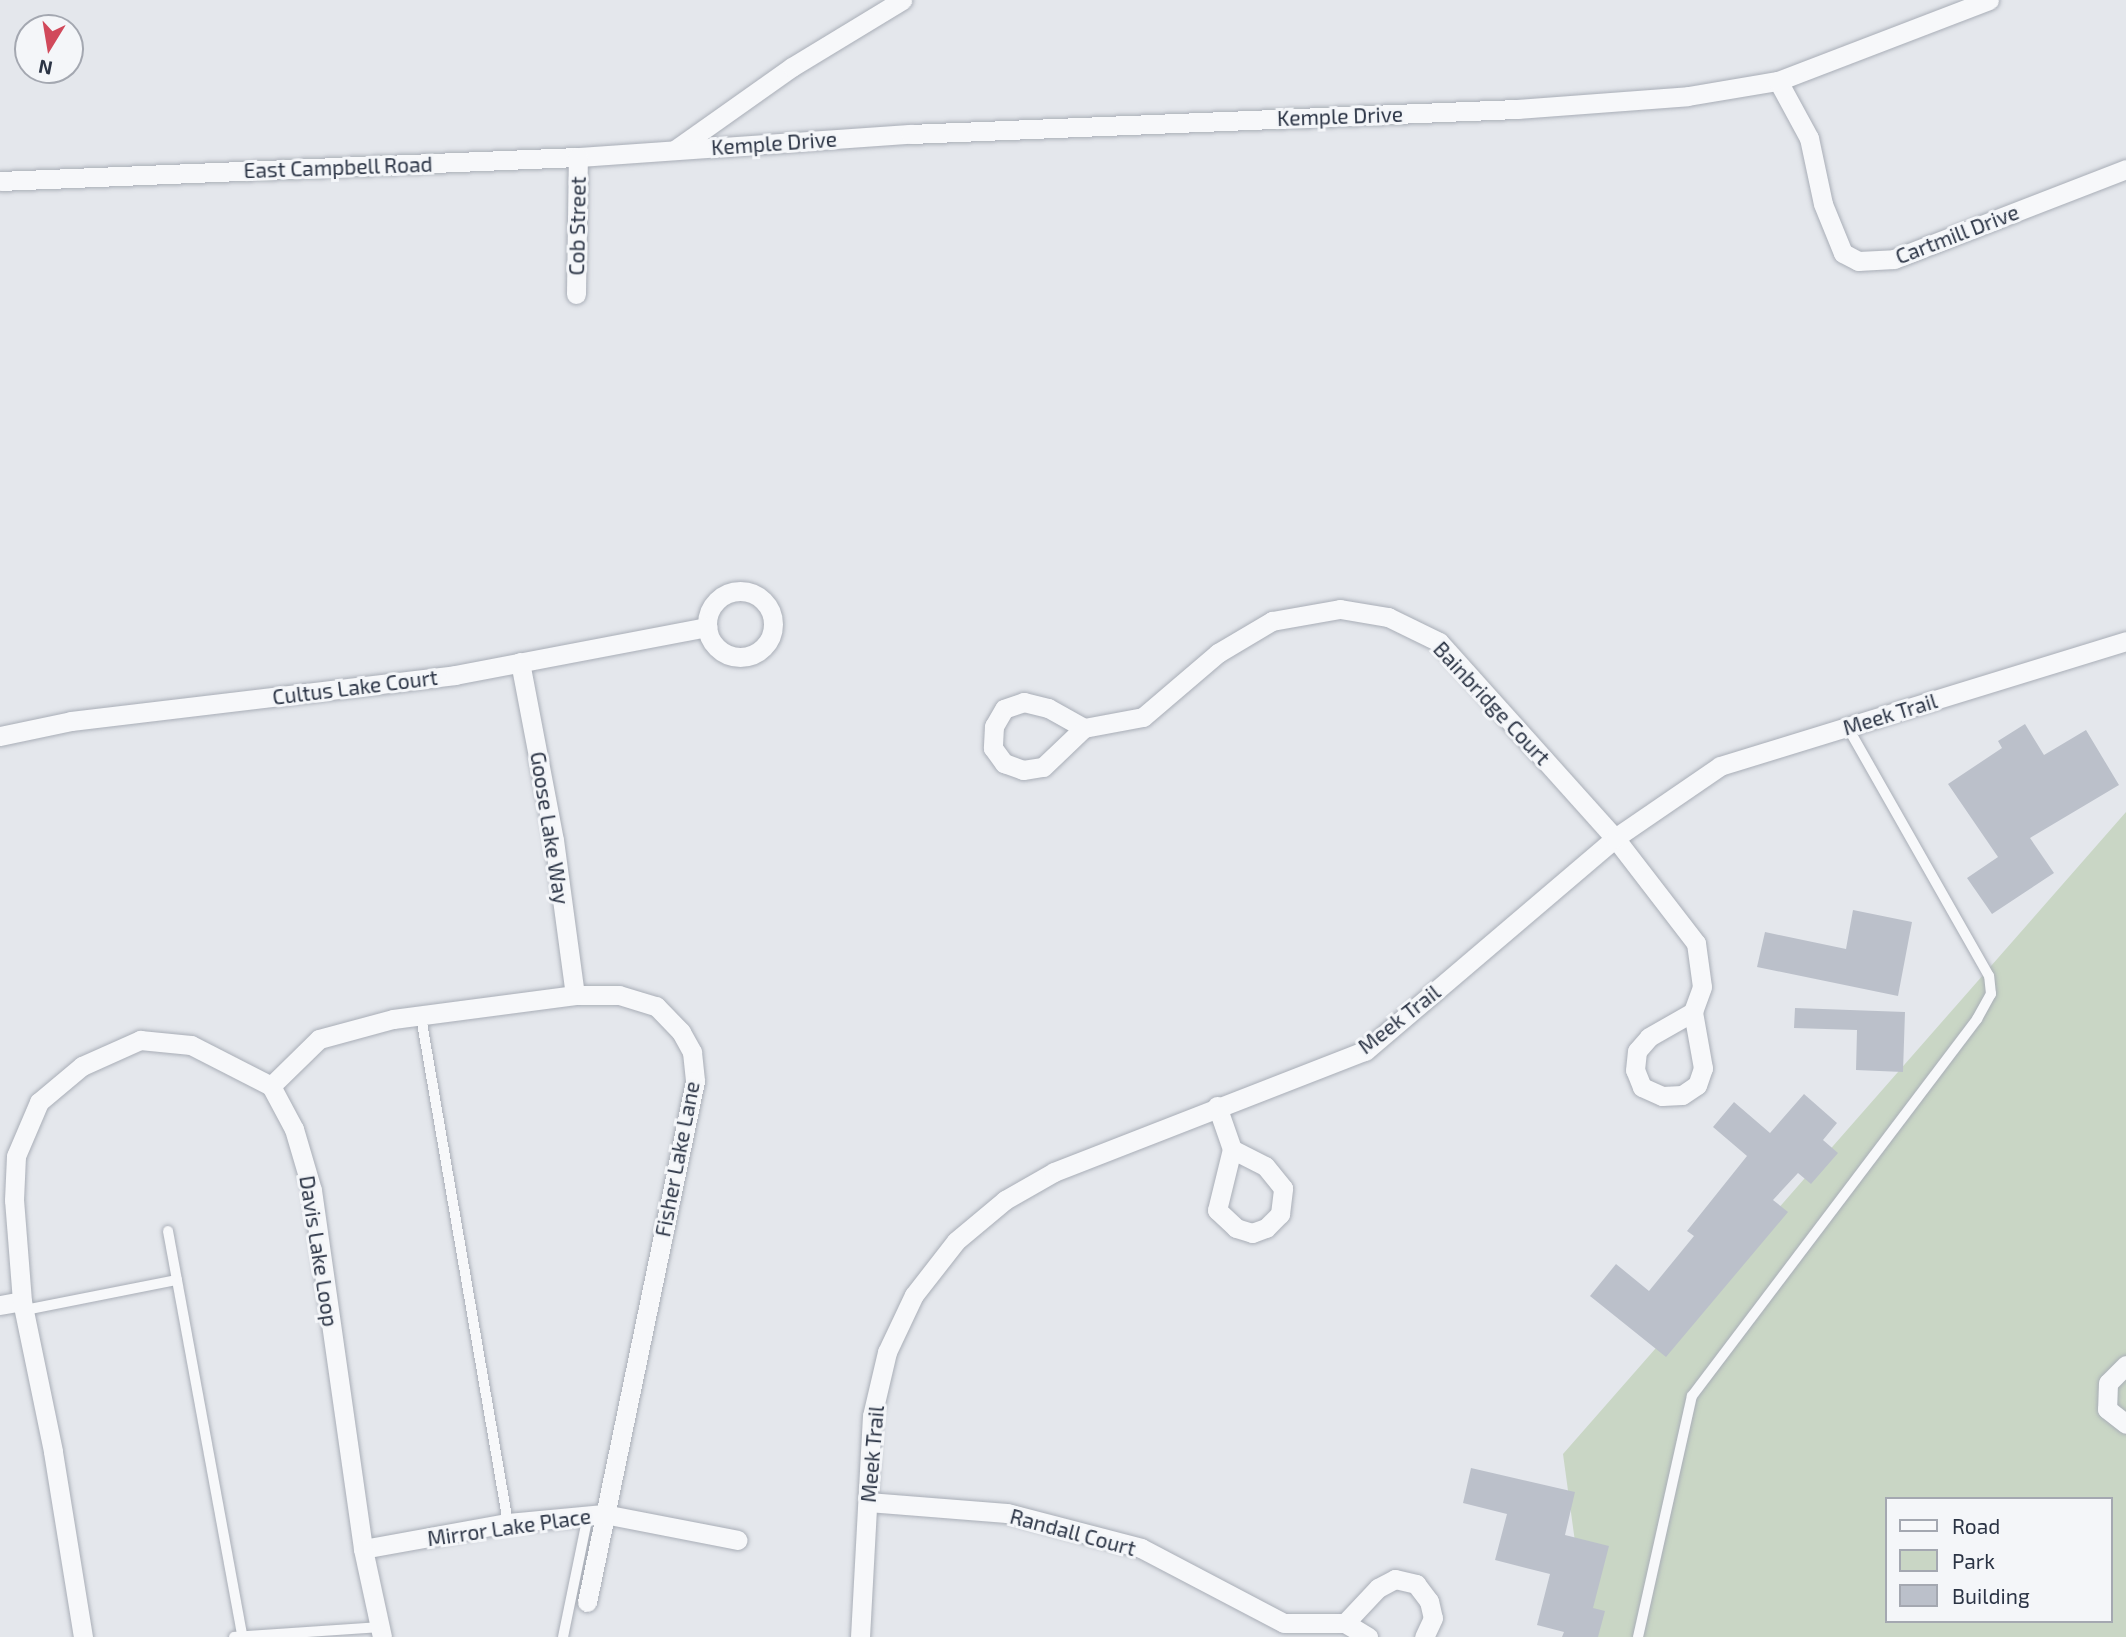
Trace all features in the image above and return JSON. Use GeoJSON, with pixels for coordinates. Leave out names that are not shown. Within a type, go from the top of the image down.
{"type":"FeatureCollection","features":[{"type":"Feature","properties":{"kind":"street"},"geometry":{"type":"LineString","coordinates":[[675,150],[792,67],[902,0]]}},
{"type":"Feature","properties":{"kind":"street","name":"Kemple Drive"},"geometry":{"type":"LineString","coordinates":[[675,150],[924,133],[1517,108],[1689,96],[1779,81],[1989,0]]}},
{"type":"Feature","properties":{"kind":"street","name":"Cartmill Drive"},"geometry":{"type":"LineString","coordinates":[[1779,81],[1809,138],[1823,204],[1843,253],[1858,261],[1894,259],[2126,169]]}},
{"type":"Feature","properties":{"kind":"street","name":"East Campbell Road"},"geometry":{"type":"LineString","coordinates":[[0,181],[578,157],[675,150]]}},
{"type":"Feature","properties":{"kind":"street","name":"Cob Street"},"geometry":{"type":"LineString","coordinates":[[576,294],[578,157]]}},
{"type":"Feature","properties":{"kind":"street","name":"Bainbridge Court"},"geometry":{"type":"LineString","coordinates":[[1084,728],[1143,717],[1218,653],[1272,621],[1340,609],[1388,617],[1439,642],[1615,838],[1696,943],[1702,987],[1693,1012]]}},
{"type":"Feature","properties":{"kind":"street","name":"Cultus Lake Court"},"geometry":{"type":"LineString","coordinates":[[0,736],[71,721],[454,675],[707,627]]}},
{"type":"Feature","properties":{"kind":"street","name":"Meek Trail"},"geometry":{"type":"LineString","coordinates":[[860,1637],[872,1416],[887,1352],[914,1295],[956,1241],[1005,1200],[1054,1172],[1217,1106],[1365,1051],[1615,838],[1720,766],[2126,641]]}},
{"type":"Feature","properties":{"kind":"street","name":"Goose Lake Way"},"geometry":{"type":"LineString","coordinates":[[520,662],[554,839],[575,995]]}},
{"type":"Feature","properties":{"kind":"street"},"geometry":{"type":"LineString","coordinates":[[1024,702],[1048,708],[1084,728],[1043,767],[1023,771],[1004,763],[993,748],[994,726],[1004,709],[1024,702]]}},
{"type":"Feature","properties":{"kind":"street","name":"Fisher Lake Lane"},"geometry":{"type":"LineString","coordinates":[[271,1086],[320,1039],[393,1019],[575,995],[619,995],[656,1006],[681,1032],[692,1052],[695,1082],[596,1515],[587,1602]]}},
{"type":"Feature","properties":{"kind":"street"},"geometry":{"type":"LineString","coordinates":[[83,1637],[23,1306],[8,1154],[39,1102],[82,1066],[140,1040],[191,1045],[271,1086]]}},
{"type":"Feature","properties":{"kind":"street","name":"Davis Lake Loop"},"geometry":{"type":"LineString","coordinates":[[271,1086],[294,1129],[312,1190],[363,1549],[381,1632]]}},
{"type":"Feature","properties":{"kind":"street"},"geometry":{"type":"LineString","coordinates":[[1217,1106],[1232,1149]]}},
{"type":"Feature","properties":{"kind":"street"},"geometry":{"type":"LineString","coordinates":[[0,1305],[23,1306]]}},
{"type":"Feature","properties":{"kind":"street"},"geometry":{"type":"LineString","coordinates":[[2126,1365],[2108,1383],[2107,1409],[2126,1424]]}},
{"type":"Feature","properties":{"kind":"street","name":"Randall Court"},"geometry":{"type":"LineString","coordinates":[[868,1502],[1007,1513],[1142,1548],[1284,1623],[1345,1623]]}},
{"type":"Feature","properties":{"kind":"street","name":"Mirror Lake Place"},"geometry":{"type":"LineString","coordinates":[[363,1549],[508,1523],[596,1515],[738,1540]]}},
{"type":"Feature","properties":{"kind":"street"},"geometry":{"type":"LineString","coordinates":[[1368,1637],[1345,1623],[1378,1588],[1395,1579],[1416,1584],[1429,1601],[1433,1618],[1424,1637]]}},
{"type":"Feature","properties":{"kind":"lane"},"geometry":{"type":"LineString","coordinates":[[1639,1637],[1692,1396],[1977,1019],[1991,994],[1989,976],[1848,728]]}},
{"type":"Feature","properties":{"kind":"lane"},"geometry":{"type":"LineString","coordinates":[[421,1017],[508,1523]]}},
{"type":"Feature","properties":{"kind":"lane"},"geometry":{"type":"LineString","coordinates":[[168,1231],[242,1636]]}},
{"type":"Feature","properties":{"kind":"lane"},"geometry":{"type":"LineString","coordinates":[[23,1306],[177,1280]]}},
{"type":"Feature","properties":{"kind":"lane","name":"Fisher Lake Lane"},"geometry":{"type":"LineString","coordinates":[[563,1637],[596,1515]]}},
{"type":"Feature","properties":{"kind":"lane"},"geometry":{"type":"LineString","coordinates":[[234,1637],[381,1632]]}},
{"type":"Feature","properties":{"kind":"green space"},"geometry":{"type":"Polygon","coordinates":[[[2126,812],[2126,1637],[1588,1637],[1563,1454],[2126,812]]]}},
{"type":"Feature","properties":{"kind":"building"},"geometry":{"type":"Polygon","coordinates":[[[2025,724],[2044,755],[2086,730],[2119,785],[2030,838],[2054,873],[1992,914],[1967,878],[1998,857],[1948,784],[2002,748],[1998,741],[2025,724]]]}},
{"type":"Feature","properties":{"kind":"building"},"geometry":{"type":"Polygon","coordinates":[[[1853,910],[1912,922],[1898,996],[1757,967],[1765,932],[1846,949],[1853,910]]]}},
{"type":"Feature","properties":{"kind":"building"},"geometry":{"type":"Polygon","coordinates":[[[1795,1008],[1905,1012],[1903,1072],[1856,1070],[1857,1030],[1794,1028],[1795,1008]]]}},
{"type":"Feature","properties":{"kind":"building"},"geometry":{"type":"Polygon","coordinates":[[[1804,1094],[1837,1123],[1823,1140],[1838,1153],[1811,1184],[1798,1173],[1773,1200],[1788,1212],[1666,1357],[1590,1296],[1616,1264],[1649,1291],[1694,1236],[1687,1231],[1747,1156],[1713,1127],[1734,1102],[1770,1133],[1804,1094]]]}},
{"type":"Feature","properties":{"kind":"building"},"geometry":{"type":"Polygon","coordinates":[[[1471,1468],[1575,1492],[1565,1535],[1609,1546],[1593,1608],[1605,1611],[1598,1637],[1562,1637],[1564,1632],[1537,1625],[1550,1574],[1495,1560],[1507,1514],[1463,1503],[1471,1468]]]}}]}
